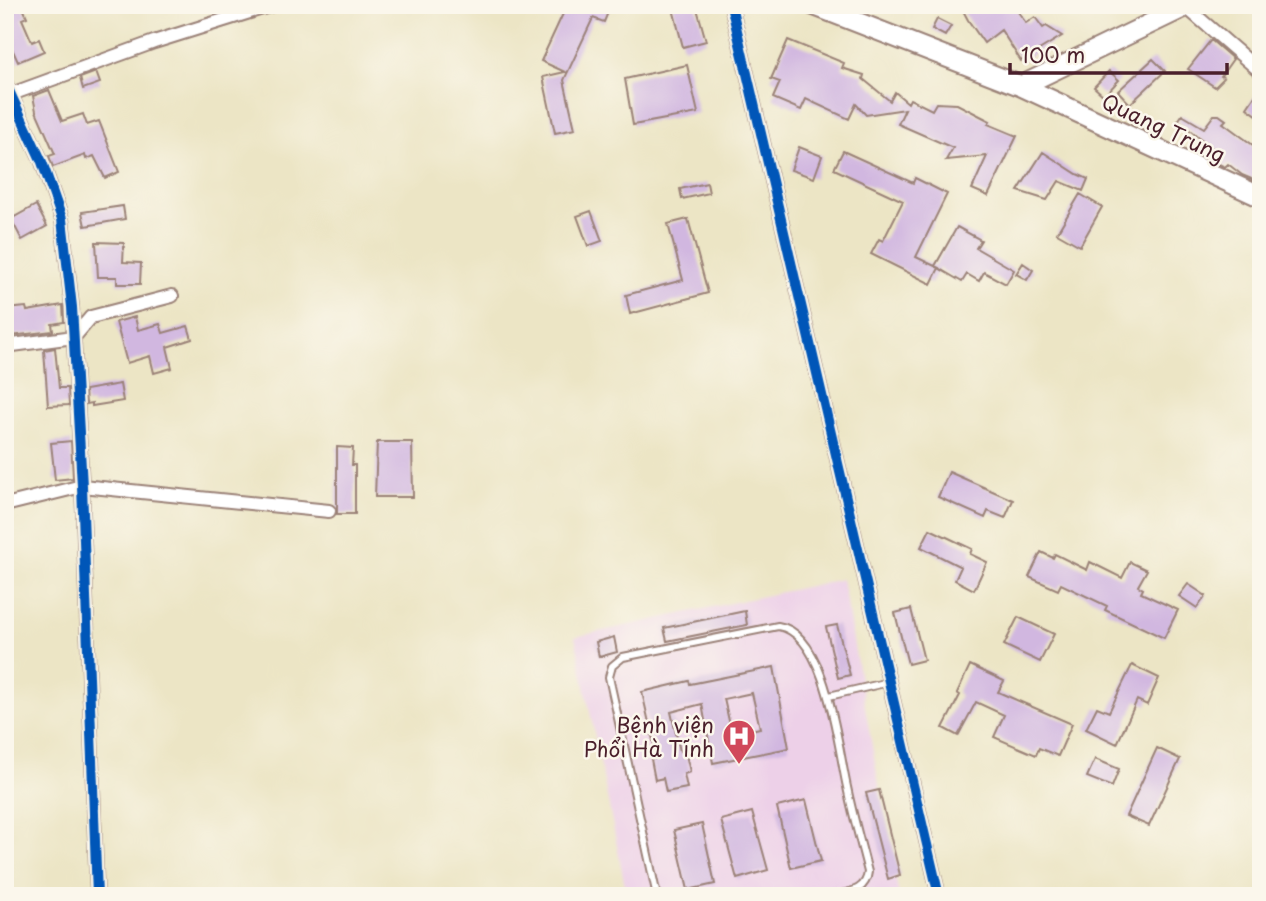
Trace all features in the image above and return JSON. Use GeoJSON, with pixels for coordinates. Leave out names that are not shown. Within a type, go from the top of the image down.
{"type":"FeatureCollection","features":[{"type":"Feature","properties":{"kind":"main road","name":"Quang Trung"},"geometry":{"type":"LineString","coordinates":[[813,5],[1021,86],[1261,197]]}},
{"type":"Feature","properties":{"kind":"main road"},"geometry":{"type":"LineString","coordinates":[[1021,86],[1188,6]]}},
{"type":"Feature","properties":{"kind":"street"},"geometry":{"type":"LineString","coordinates":[[97,896],[82,486],[74,337],[62,219],[42,162],[7,91],[272,5]]}},
{"type":"Feature","properties":{"kind":"street"},"geometry":{"type":"LineString","coordinates":[[731,5],[940,896]]}},
{"type":"Feature","properties":{"kind":"street"},"geometry":{"type":"LineString","coordinates":[[1188,6],[1261,72]]}},
{"type":"Feature","properties":{"kind":"street"},"geometry":{"type":"LineString","coordinates":[[5,346],[74,337],[91,317],[172,296]]}},
{"type":"Feature","properties":{"kind":"street"},"geometry":{"type":"LineString","coordinates":[[5,505],[82,486],[329,512]]}},
{"type":"Feature","properties":{"kind":"lane"},"geometry":{"type":"LineString","coordinates":[[657,896],[610,677],[612,666],[624,657],[778,626],[800,636],[829,696],[847,787],[868,872],[866,881],[860,888],[832,896]]}},
{"type":"Feature","properties":{"kind":"lane"},"geometry":{"type":"LineString","coordinates":[[829,696],[891,682]]}},
{"type":"Feature","properties":{"kind":"shaded area","name":"Bệnh viện Phổi Hà Tĩnh"},"geometry":{"type":"Polygon","coordinates":[[[842,579],[899,896],[627,896],[575,637],[842,579]]]}},
{"type":"Feature","properties":{"kind":"building"},"geometry":{"type":"Polygon","coordinates":[[[22,5],[27,17],[22,19],[32,42],[39,39],[44,51],[18,62],[10,44],[5,46],[5,11],[22,5]]]}},
{"type":"Feature","properties":{"kind":"building"},"geometry":{"type":"Polygon","coordinates":[[[567,5],[611,5],[604,22],[593,18],[564,80],[575,129],[555,133],[543,77],[565,72],[541,61],[567,5]]]}},
{"type":"Feature","properties":{"kind":"building"},"geometry":{"type":"Polygon","coordinates":[[[672,5],[696,5],[706,41],[683,47],[672,5]]]}},
{"type":"Feature","properties":{"kind":"building"},"geometry":{"type":"Polygon","coordinates":[[[960,5],[1013,5],[1026,23],[1035,17],[1043,28],[1046,26],[1062,36],[1021,61],[1001,30],[984,43],[960,5]]]}},
{"type":"Feature","properties":{"kind":"building"},"geometry":{"type":"Polygon","coordinates":[[[937,19],[951,26],[945,36],[932,29],[937,19]]]}},
{"type":"Feature","properties":{"kind":"building"},"geometry":{"type":"Polygon","coordinates":[[[788,40],[844,63],[842,68],[864,75],[863,79],[890,101],[895,92],[908,103],[910,99],[932,110],[936,103],[957,104],[990,121],[988,124],[1017,136],[988,196],[972,189],[987,156],[946,160],[953,148],[898,124],[905,109],[866,115],[856,104],[849,119],[806,99],[801,110],[773,98],[780,82],[771,79],[788,40]]]}},
{"type":"Feature","properties":{"kind":"building"},"geometry":{"type":"Polygon","coordinates":[[[1211,40],[1233,59],[1221,76],[1224,78],[1215,87],[1188,69],[1211,40]]]}},
{"type":"Feature","properties":{"kind":"building"},"geometry":{"type":"Polygon","coordinates":[[[1153,59],[1165,71],[1130,104],[1118,91],[1153,59]]]}},
{"type":"Feature","properties":{"kind":"building"},"geometry":{"type":"Polygon","coordinates":[[[687,65],[698,113],[633,125],[625,79],[687,65]]]}},
{"type":"Feature","properties":{"kind":"building"},"geometry":{"type":"Polygon","coordinates":[[[1109,71],[1119,80],[1104,96],[1094,87],[1109,71]]]}},
{"type":"Feature","properties":{"kind":"building"},"geometry":{"type":"Polygon","coordinates":[[[96,72],[100,83],[83,89],[80,78],[96,72]]]}},
{"type":"Feature","properties":{"kind":"building"},"geometry":{"type":"Polygon","coordinates":[[[1261,87],[1261,118],[1247,108],[1261,87]]]}},
{"type":"Feature","properties":{"kind":"building"},"geometry":{"type":"Polygon","coordinates":[[[49,90],[62,121],[83,114],[87,125],[99,121],[119,172],[105,178],[94,156],[86,159],[85,155],[53,167],[49,156],[55,154],[36,111],[33,96],[49,90]]]}},
{"type":"Feature","properties":{"kind":"building"},"geometry":{"type":"Polygon","coordinates":[[[1182,115],[1204,128],[1214,115],[1226,120],[1223,123],[1261,151],[1261,183],[1242,175],[1228,164],[1225,167],[1208,159],[1215,150],[1178,121],[1182,115]]]}},
{"type":"Feature","properties":{"kind":"building"},"geometry":{"type":"Polygon","coordinates":[[[799,147],[822,156],[814,178],[791,170],[799,147]]]}},
{"type":"Feature","properties":{"kind":"building"},"geometry":{"type":"Polygon","coordinates":[[[843,151],[913,183],[915,178],[947,194],[916,257],[939,268],[931,284],[871,254],[879,239],[883,241],[903,201],[834,169],[843,151]]]}},
{"type":"Feature","properties":{"kind":"building"},"geometry":{"type":"Polygon","coordinates":[[[1043,152],[1088,179],[1083,191],[1059,181],[1047,200],[1018,191],[1043,152]]]}},
{"type":"Feature","properties":{"kind":"building"},"geometry":{"type":"Polygon","coordinates":[[[707,183],[709,193],[682,199],[680,189],[707,183]]]}},
{"type":"Feature","properties":{"kind":"building"},"geometry":{"type":"Polygon","coordinates":[[[1080,194],[1102,207],[1080,246],[1057,233],[1080,194]]]}},
{"type":"Feature","properties":{"kind":"building"},"geometry":{"type":"Polygon","coordinates":[[[36,205],[47,226],[22,240],[11,219],[36,205]]]}},
{"type":"Feature","properties":{"kind":"building"},"geometry":{"type":"Polygon","coordinates":[[[123,206],[125,219],[85,226],[82,212],[123,206]]]}},
{"type":"Feature","properties":{"kind":"building"},"geometry":{"type":"Polygon","coordinates":[[[591,211],[602,241],[588,246],[577,216],[591,211]]]}},
{"type":"Feature","properties":{"kind":"building"},"geometry":{"type":"Polygon","coordinates":[[[688,219],[708,293],[630,314],[626,295],[683,280],[668,224],[688,219]]]}},
{"type":"Feature","properties":{"kind":"building"},"geometry":{"type":"Polygon","coordinates":[[[957,227],[981,240],[976,248],[1014,270],[1006,284],[984,272],[979,281],[967,274],[962,282],[935,266],[957,227]]]}},
{"type":"Feature","properties":{"kind":"building"},"geometry":{"type":"Polygon","coordinates":[[[96,242],[124,243],[123,262],[141,263],[140,284],[117,284],[117,277],[98,277],[96,242]]]}},
{"type":"Feature","properties":{"kind":"building"},"geometry":{"type":"Polygon","coordinates":[[[1023,263],[1033,270],[1027,280],[1016,274],[1023,263]]]}},
{"type":"Feature","properties":{"kind":"building"},"geometry":{"type":"Polygon","coordinates":[[[63,305],[64,322],[52,324],[53,331],[11,336],[7,309],[26,307],[27,311],[63,305]]]}},
{"type":"Feature","properties":{"kind":"building"},"geometry":{"type":"Polygon","coordinates":[[[135,317],[138,330],[160,324],[163,333],[188,326],[192,339],[167,347],[172,368],[154,373],[150,356],[127,363],[116,322],[135,317]]]}},
{"type":"Feature","properties":{"kind":"building"},"geometry":{"type":"Polygon","coordinates":[[[55,348],[59,388],[68,388],[69,405],[48,406],[44,350],[55,348]]]}},
{"type":"Feature","properties":{"kind":"building"},"geometry":{"type":"Polygon","coordinates":[[[120,384],[123,401],[92,406],[92,403],[86,404],[85,390],[120,384]]]}},
{"type":"Feature","properties":{"kind":"building"},"geometry":{"type":"Polygon","coordinates":[[[71,441],[73,478],[55,480],[51,443],[71,441]]]}},
{"type":"Feature","properties":{"kind":"building"},"geometry":{"type":"Polygon","coordinates":[[[377,442],[412,442],[413,497],[375,497],[377,442]]]}},
{"type":"Feature","properties":{"kind":"building"},"geometry":{"type":"Polygon","coordinates":[[[337,447],[353,448],[355,514],[337,514],[337,447]]]}},
{"type":"Feature","properties":{"kind":"building"},"geometry":{"type":"Polygon","coordinates":[[[949,472],[1013,500],[1005,518],[988,511],[985,518],[938,497],[949,472]]]}},
{"type":"Feature","properties":{"kind":"building"},"geometry":{"type":"Polygon","coordinates":[[[930,529],[972,549],[970,554],[987,562],[974,590],[955,580],[961,567],[921,547],[930,529]]]}},
{"type":"Feature","properties":{"kind":"building"},"geometry":{"type":"Polygon","coordinates":[[[1041,552],[1053,558],[1055,554],[1087,570],[1090,562],[1122,578],[1130,562],[1147,570],[1138,586],[1143,589],[1141,593],[1178,610],[1164,638],[1105,610],[1107,606],[1061,584],[1058,590],[1029,577],[1041,552]]]}},
{"type":"Feature","properties":{"kind":"building"},"geometry":{"type":"Polygon","coordinates":[[[1188,584],[1206,596],[1197,608],[1179,596],[1188,584]]]}},
{"type":"Feature","properties":{"kind":"building"},"geometry":{"type":"Polygon","coordinates":[[[911,609],[924,660],[908,664],[895,613],[911,609]]]}},
{"type":"Feature","properties":{"kind":"building"},"geometry":{"type":"Polygon","coordinates":[[[745,611],[747,625],[667,641],[664,628],[745,611]]]}},
{"type":"Feature","properties":{"kind":"building"},"geometry":{"type":"Polygon","coordinates":[[[1018,617],[1054,634],[1040,662],[1004,645],[1018,617]]]}},
{"type":"Feature","properties":{"kind":"building"},"geometry":{"type":"Polygon","coordinates":[[[837,625],[850,675],[838,678],[826,627],[837,625]]]}},
{"type":"Feature","properties":{"kind":"building"},"geometry":{"type":"Polygon","coordinates":[[[614,637],[617,652],[599,657],[596,642],[614,637]]]}},
{"type":"Feature","properties":{"kind":"building"},"geometry":{"type":"Polygon","coordinates":[[[970,665],[1004,681],[998,692],[1072,724],[1058,756],[1039,748],[1036,755],[994,737],[1004,715],[976,702],[958,736],[943,728],[960,695],[957,693],[970,665]]]}},
{"type":"Feature","properties":{"kind":"building"},"geometry":{"type":"Polygon","coordinates":[[[1132,665],[1159,678],[1147,705],[1137,700],[1117,744],[1086,729],[1097,707],[1109,712],[1132,665]]]}},
{"type":"Feature","properties":{"kind":"building"},"geometry":{"type":"Polygon","coordinates":[[[774,667],[789,748],[713,763],[702,704],[671,712],[680,751],[685,750],[690,772],[684,774],[687,788],[666,792],[663,778],[655,780],[651,759],[657,758],[642,692],[689,681],[690,684],[774,667]],[[752,693],[724,699],[732,734],[760,728],[752,693]]]}},
{"type":"Feature","properties":{"kind":"building"},"geometry":{"type":"Polygon","coordinates":[[[1157,748],[1180,759],[1149,826],[1126,816],[1157,748]]]}},
{"type":"Feature","properties":{"kind":"building"},"geometry":{"type":"Polygon","coordinates":[[[1095,759],[1119,769],[1112,787],[1087,777],[1095,759]]]}},
{"type":"Feature","properties":{"kind":"building"},"geometry":{"type":"Polygon","coordinates":[[[879,790],[900,875],[888,879],[866,793],[879,790]]]}},
{"type":"Feature","properties":{"kind":"building"},"geometry":{"type":"Polygon","coordinates":[[[806,800],[821,861],[791,868],[777,807],[806,800]]]}},
{"type":"Feature","properties":{"kind":"building"},"geometry":{"type":"Polygon","coordinates":[[[752,812],[768,870],[737,879],[721,820],[752,812]]]}},
{"type":"Feature","properties":{"kind":"building"},"geometry":{"type":"Polygon","coordinates":[[[702,824],[715,884],[688,890],[674,830],[702,824]]]}},
{"type":"Feature","properties":{"kind":"cycle path"},"geometry":{"type":"LineString","coordinates":[[731,5],[939,896]]}},
{"type":"Feature","properties":{"kind":"cycle path"},"geometry":{"type":"LineString","coordinates":[[5,82],[42,162],[62,219],[72,307],[82,486],[97,896]]}},
{"type":"Feature","properties":{"kind":"place","name":"Bệnh viện Phổi Hà Tĩnh"},"geometry":{"type":"Point","coordinates":[739,766]}}]}
